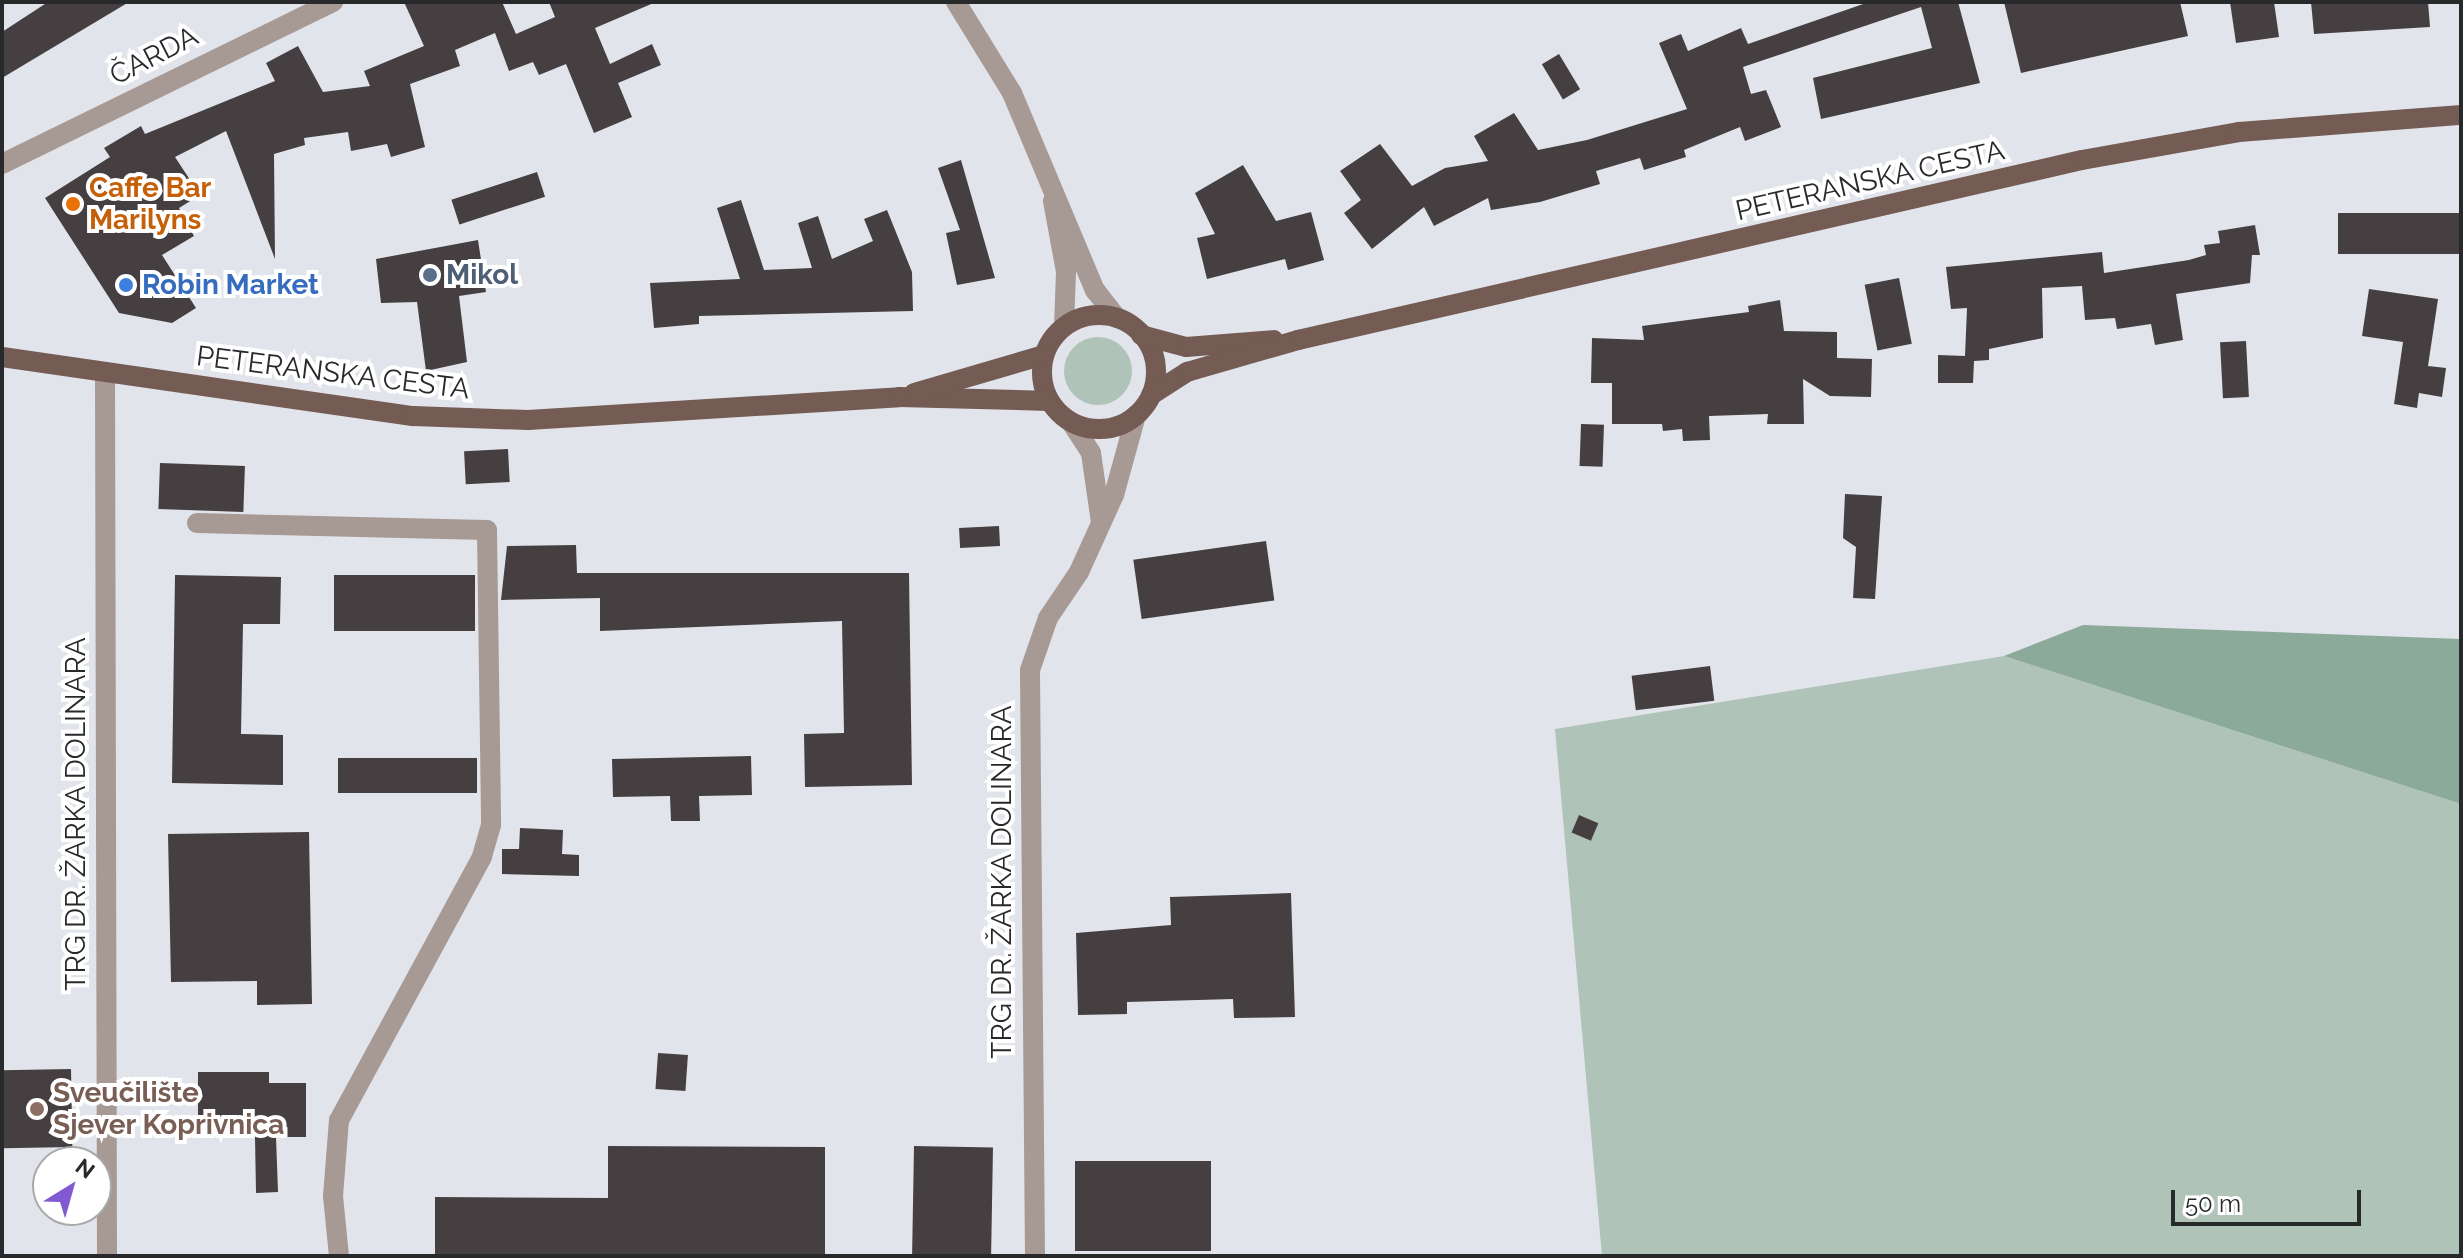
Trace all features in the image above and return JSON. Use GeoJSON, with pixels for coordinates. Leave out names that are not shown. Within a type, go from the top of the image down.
{"type":"FeatureCollection","features":[{"type":"Feature","properties":{"kind":"main road","name":"PETERANSKA CESTA"},"geometry":{"type":"LineString","coordinates":[[1151,395],[1187,372],[1298,340],[2163,144],[2300,125],[2461,115]]}},
{"type":"Feature","properties":{"kind":"main road"},"geometry":{"type":"LineString","coordinates":[[1098,315],[1117,318],[1141,335],[1155,364],[1151,395],[1136,415],[1105,429],[1071,422],[1049,401],[1044,355],[1064,327],[1098,315]]}},
{"type":"Feature","properties":{"kind":"main road","name":"PETERANSKA CESTA"},"geometry":{"type":"LineString","coordinates":[[1141,335],[1199,347],[1298,340]]}},
{"type":"Feature","properties":{"kind":"main road","name":"PETERANSKA CESTA"},"geometry":{"type":"LineString","coordinates":[[899,397],[1044,355]]}},
{"type":"Feature","properties":{"kind":"main road","name":"PETERANSKA CESTA"},"geometry":{"type":"LineString","coordinates":[[2,357],[413,416],[528,420],[899,397],[1049,401]]}},
{"type":"Feature","properties":{"kind":"street","name":"ČARDA"},"geometry":{"type":"LineString","coordinates":[[2,164],[333,2]]}},
{"type":"Feature","properties":{"kind":"street"},"geometry":{"type":"LineString","coordinates":[[956,2],[1012,93],[1095,290],[1117,318]]}},
{"type":"Feature","properties":{"kind":"street"},"geometry":{"type":"LineString","coordinates":[[1051,185],[1067,283],[1064,327]]}},
{"type":"Feature","properties":{"kind":"street","name":"TRG DR. ŽARKA DOLINARA"},"geometry":{"type":"LineString","coordinates":[[105,372],[107,1256]]}},
{"type":"Feature","properties":{"kind":"street","name":"TRG DR. ŽARKA DOLINARA"},"geometry":{"type":"LineString","coordinates":[[1035,1256],[1027,709],[1037,646],[1101,526],[1136,415]]}},
{"type":"Feature","properties":{"kind":"street"},"geometry":{"type":"LineString","coordinates":[[1071,422],[1091,453],[1101,526]]}},
{"type":"Feature","properties":{"kind":"street"},"geometry":{"type":"LineString","coordinates":[[197,523],[487,530],[491,825],[482,857],[339,1120],[333,1196],[339,1256]]}},
{"type":"Feature","properties":{"kind":"green space"},"geometry":{"type":"Polygon","coordinates":[[[1091,337],[1105,337],[1117,342],[1127,352],[1132,371],[1127,390],[1117,400],[1105,405],[1091,405],[1079,400],[1069,390],[1064,378],[1064,364],[1069,352],[1079,342],[1091,337]]]}},
{"type":"Feature","properties":{"kind":"green space"},"geometry":{"type":"Polygon","coordinates":[[[2083,625],[2461,639],[2461,804],[2004,656],[2083,625]]]}},
{"type":"Feature","properties":{"kind":"green space"},"geometry":{"type":"Polygon","coordinates":[[[2004,656],[2461,804],[2461,1256],[1602,1256],[1555,729],[2004,656]]]}},
{"type":"Feature","properties":{"kind":"building"},"geometry":{"type":"Polygon","coordinates":[[[48,2],[129,2],[2,78],[2,32],[48,2]]]}},
{"type":"Feature","properties":{"kind":"building"},"geometry":{"type":"Polygon","coordinates":[[[404,2],[502,2],[516,34],[555,17],[549,2],[656,2],[595,28],[610,64],[652,44],[661,65],[618,83],[632,117],[594,133],[566,64],[539,75],[533,62],[509,71],[495,33],[455,50],[460,66],[410,84],[425,147],[391,157],[387,144],[351,151],[348,132],[304,138],[305,145],[274,154],[275,259],[226,131],[175,157],[200,195],[179,208],[194,236],[162,255],[196,308],[172,323],[119,313],[45,198],[110,157],[104,148],[141,126],[145,134],[275,81],[266,63],[298,46],[323,92],[370,86],[364,71],[424,46],[404,2]]]}},
{"type":"Feature","properties":{"kind":"building"},"geometry":{"type":"Polygon","coordinates":[[[1869,2],[1958,2],[1980,83],[1821,119],[1813,78],[1932,48],[1921,7],[1743,67],[1751,94],[1766,90],[1781,127],[1745,141],[1740,127],[1684,150],[1686,157],[1644,170],[1640,158],[1596,171],[1600,184],[1540,202],[1491,210],[1488,198],[1434,226],[1424,207],[1372,249],[1344,213],[1361,200],[1340,171],[1380,144],[1412,186],[1445,168],[1488,161],[1474,136],[1514,113],[1538,150],[1587,140],[1687,109],[1659,43],[1681,34],[1688,51],[1741,28],[1748,44],[1869,2]]]}},
{"type":"Feature","properties":{"kind":"building"},"geometry":{"type":"Polygon","coordinates":[[[2004,2],[2180,2],[2188,36],[2021,73],[2004,2]]]}},
{"type":"Feature","properties":{"kind":"building"},"geometry":{"type":"Polygon","coordinates":[[[2230,2],[2274,2],[2279,37],[2236,43],[2230,2]]]}},
{"type":"Feature","properties":{"kind":"building"},"geometry":{"type":"Polygon","coordinates":[[[2311,2],[2428,2],[2430,27],[2314,34],[2311,2]]]}},
{"type":"Feature","properties":{"kind":"building"},"geometry":{"type":"Polygon","coordinates":[[[1559,54],[1580,89],[1563,99],[1542,64],[1559,54]]]}},
{"type":"Feature","properties":{"kind":"building"},"geometry":{"type":"Polygon","coordinates":[[[961,160],[995,278],[957,285],[946,233],[960,230],[938,168],[961,160]]]}},
{"type":"Feature","properties":{"kind":"building"},"geometry":{"type":"Polygon","coordinates":[[[1243,165],[1276,221],[1311,212],[1324,260],[1288,270],[1285,259],[1207,279],[1197,238],[1215,234],[1195,193],[1243,165]]]}},
{"type":"Feature","properties":{"kind":"building"},"geometry":{"type":"Polygon","coordinates":[[[537,172],[545,197],[459,225],[451,200],[537,172]]]}},
{"type":"Feature","properties":{"kind":"building"},"geometry":{"type":"Polygon","coordinates":[[[741,200],[764,270],[812,268],[798,223],[818,216],[832,259],[873,241],[864,219],[887,210],[912,272],[913,311],[699,316],[699,324],[654,328],[650,283],[740,279],[717,208],[741,200]]]}},
{"type":"Feature","properties":{"kind":"building"},"geometry":{"type":"Polygon","coordinates":[[[2338,213],[2461,213],[2461,254],[2338,254],[2338,213]]]}},
{"type":"Feature","properties":{"kind":"building"},"geometry":{"type":"Polygon","coordinates":[[[2255,225],[2260,255],[2252,255],[2250,283],[2176,294],[2183,340],[2155,345],[2151,324],[2117,329],[2115,318],[2085,320],[2082,286],[2042,288],[2043,338],[1989,349],[1989,360],[1974,361],[1973,383],[1938,383],[1938,355],[1965,356],[1967,308],[1951,309],[1946,267],[2102,252],[2104,273],[2206,255],[2204,245],[2220,243],[2218,231],[2255,225]]]}},
{"type":"Feature","properties":{"kind":"building","name":"Mikol"},"geometry":{"type":"Polygon","coordinates":[[[478,240],[486,292],[459,296],[467,362],[426,371],[417,302],[381,303],[376,259],[478,240]]]}},
{"type":"Feature","properties":{"kind":"building"},"geometry":{"type":"Polygon","coordinates":[[[1899,278],[1912,344],[1877,350],[1865,285],[1899,278]]]}},
{"type":"Feature","properties":{"kind":"building"},"geometry":{"type":"Polygon","coordinates":[[[2369,289],[2438,299],[2428,366],[2446,368],[2442,397],[2419,393],[2417,408],[2394,404],[2403,342],[2362,336],[2369,289]]]}},
{"type":"Feature","properties":{"kind":"building"},"geometry":{"type":"Polygon","coordinates":[[[1780,300],[1784,331],[1837,332],[1837,358],[1872,359],[1871,397],[1830,396],[1803,379],[1804,424],[1767,424],[1768,414],[1709,416],[1710,440],[1683,441],[1682,429],[1663,431],[1662,424],[1612,424],[1612,383],[1591,383],[1592,338],[1644,340],[1642,326],[1749,312],[1748,306],[1780,300]]]}},
{"type":"Feature","properties":{"kind":"building"},"geometry":{"type":"Polygon","coordinates":[[[2246,341],[2249,397],[2223,398],[2220,342],[2246,341]]]}},
{"type":"Feature","properties":{"kind":"building"},"geometry":{"type":"Polygon","coordinates":[[[1581,424],[1604,425],[1603,467],[1580,466],[1581,424]]]}},
{"type":"Feature","properties":{"kind":"building"},"geometry":{"type":"Polygon","coordinates":[[[508,449],[510,482],[466,484],[464,451],[508,449]]]}},
{"type":"Feature","properties":{"kind":"building"},"geometry":{"type":"Polygon","coordinates":[[[160,463],[245,466],[243,512],[158,509],[160,463]]]}},
{"type":"Feature","properties":{"kind":"building"},"geometry":{"type":"Polygon","coordinates":[[[1845,494],[1882,496],[1875,599],[1853,598],[1856,547],[1843,538],[1845,494]]]}},
{"type":"Feature","properties":{"kind":"building"},"geometry":{"type":"Polygon","coordinates":[[[999,526],[1000,546],[960,548],[959,528],[999,526]]]}},
{"type":"Feature","properties":{"kind":"building"},"geometry":{"type":"Polygon","coordinates":[[[1266,541],[1274,600],[1142,619],[1133,560],[1266,541]]]}},
{"type":"Feature","properties":{"kind":"building"},"geometry":{"type":"Polygon","coordinates":[[[576,545],[577,573],[909,573],[912,785],[805,787],[804,734],[844,733],[842,621],[600,631],[600,598],[501,600],[507,546],[576,545]]]}},
{"type":"Feature","properties":{"kind":"building"},"geometry":{"type":"Polygon","coordinates":[[[175,575],[281,577],[280,624],[243,624],[241,734],[283,735],[283,785],[172,783],[175,575]]]}},
{"type":"Feature","properties":{"kind":"building"},"geometry":{"type":"Polygon","coordinates":[[[334,575],[475,575],[475,631],[334,631],[334,575]]]}},
{"type":"Feature","properties":{"kind":"building"},"geometry":{"type":"Polygon","coordinates":[[[1710,666],[1714,701],[1636,710],[1632,676],[1710,666]]]}},
{"type":"Feature","properties":{"kind":"building"},"geometry":{"type":"Polygon","coordinates":[[[751,756],[752,795],[699,796],[700,821],[671,821],[670,796],[613,797],[612,759],[751,756]]]}},
{"type":"Feature","properties":{"kind":"building"},"geometry":{"type":"Polygon","coordinates":[[[338,758],[477,758],[477,793],[338,793],[338,758]]]}},
{"type":"Feature","properties":{"kind":"building"},"geometry":{"type":"Polygon","coordinates":[[[1579,815],[1598,823],[1591,841],[1572,832],[1579,815]]]}},
{"type":"Feature","properties":{"kind":"building"},"geometry":{"type":"Polygon","coordinates":[[[520,828],[563,830],[562,854],[579,855],[579,876],[502,874],[502,849],[519,849],[520,828]]]}},
{"type":"Feature","properties":{"kind":"building"},"geometry":{"type":"Polygon","coordinates":[[[309,832],[312,1004],[257,1005],[257,981],[171,982],[168,834],[309,832]]]}},
{"type":"Feature","properties":{"kind":"building"},"geometry":{"type":"Polygon","coordinates":[[[1291,893],[1295,1017],[1234,1018],[1233,999],[1127,1002],[1127,1014],[1078,1015],[1076,933],[1171,925],[1170,897],[1291,893]]]}},
{"type":"Feature","properties":{"kind":"building"},"geometry":{"type":"Polygon","coordinates":[[[658,1053],[688,1055],[685,1091],[655,1089],[658,1053]]]}},
{"type":"Feature","properties":{"kind":"building","name":"Sveučilište Sjever Koprivnica"},"geometry":{"type":"Polygon","coordinates":[[[71,1069],[72,1146],[3,1148],[2,1070],[71,1069]]]}},
{"type":"Feature","properties":{"kind":"building"},"geometry":{"type":"Polygon","coordinates":[[[198,1072],[269,1072],[269,1083],[306,1083],[306,1137],[276,1137],[278,1192],[256,1193],[255,1137],[198,1136],[198,1072]]]}},
{"type":"Feature","properties":{"kind":"building"},"geometry":{"type":"Polygon","coordinates":[[[608,1146],[825,1147],[825,1256],[435,1256],[435,1197],[608,1198],[608,1146]]]}},
{"type":"Feature","properties":{"kind":"building"},"geometry":{"type":"Polygon","coordinates":[[[914,1146],[993,1147],[991,1256],[912,1256],[914,1146]]]}},
{"type":"Feature","properties":{"kind":"building"},"geometry":{"type":"Polygon","coordinates":[[[1075,1161],[1211,1161],[1211,1251],[1075,1251],[1075,1161]]]}},
{"type":"Feature","properties":{"kind":"place","name":"Caffe Bar Marilyns"},"geometry":{"type":"Point","coordinates":[73,204]}},
{"type":"Feature","properties":{"kind":"place","name":"Mikol"},"geometry":{"type":"Point","coordinates":[430,275]}},
{"type":"Feature","properties":{"kind":"place","name":"Robin Market"},"geometry":{"type":"Point","coordinates":[126,285]}},
{"type":"Feature","properties":{"kind":"place","name":"Sveučilište Sjever Koprivnica"},"geometry":{"type":"Point","coordinates":[37,1109]}}]}
